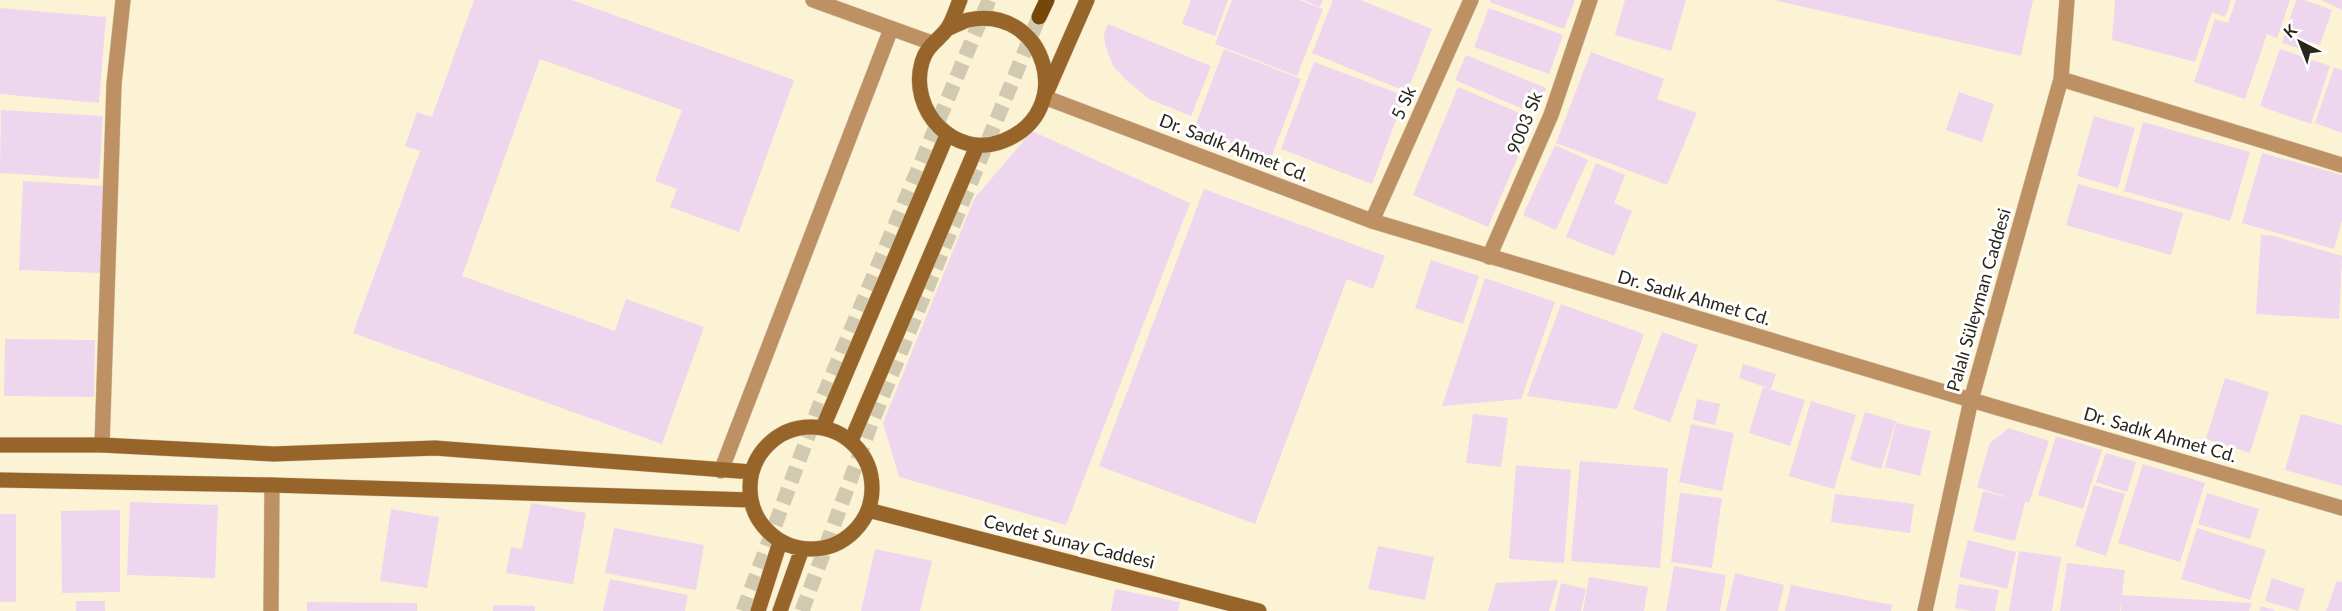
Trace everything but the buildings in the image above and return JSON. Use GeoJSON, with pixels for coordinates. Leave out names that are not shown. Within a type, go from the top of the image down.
{"type":"FeatureCollection","features":[{"type":"Feature","properties":{"kind":"main road"},"geometry":{"type":"LineString","coordinates":[[947,29],[960,0]]}},
{"type":"Feature","properties":{"kind":"main road"},"geometry":{"type":"LineString","coordinates":[[1039,17],[1047,0]]}},
{"type":"Feature","properties":{"kind":"main road"},"geometry":{"type":"LineString","coordinates":[[1044,98],[1046,84],[1043,61],[1033,43],[1009,24],[988,19],[967,20],[947,29],[932,43],[923,60],[919,80],[922,99],[930,118],[947,135],[961,142],[977,146],[996,144],[1019,133],[1035,117],[1044,98],[1087,0]]}},
{"type":"Feature","properties":{"kind":"main road"},"geometry":{"type":"LineString","coordinates":[[823,427],[947,135]]}},
{"type":"Feature","properties":{"kind":"main road"},"geometry":{"type":"LineString","coordinates":[[851,441],[977,146]]}},
{"type":"Feature","properties":{"kind":"main road"},"geometry":{"type":"LineString","coordinates":[[799,427],[832,429],[851,441],[865,457],[870,469],[873,490],[868,510],[858,527],[843,540],[821,549],[802,549],[780,542],[765,529],[757,517],[751,500],[752,472],[761,452],[785,432],[799,427]]}},
{"type":"Feature","properties":{"kind":"main road"},"geometry":{"type":"LineString","coordinates":[[0,445],[102,445],[274,454],[435,448],[752,472]]}},
{"type":"Feature","properties":{"kind":"main road"},"geometry":{"type":"LineString","coordinates":[[0,480],[272,485],[751,500]]}},
{"type":"Feature","properties":{"kind":"main road","name":"Cevdet Sunay Caddesi"},"geometry":{"type":"LineString","coordinates":[[868,510],[1259,611]]}},
{"type":"Feature","properties":{"kind":"main road"},"geometry":{"type":"LineString","coordinates":[[758,611],[780,542]]}},
{"type":"Feature","properties":{"kind":"main road"},"geometry":{"type":"LineString","coordinates":[[780,611],[802,549]]}},
{"type":"Feature","properties":{"kind":"street"},"geometry":{"type":"LineString","coordinates":[[102,445],[114,84],[123,0]]}},
{"type":"Feature","properties":{"kind":"street"},"geometry":{"type":"LineString","coordinates":[[813,0],[932,43]]}},
{"type":"Feature","properties":{"kind":"street","name":"5 Sk"},"geometry":{"type":"LineString","coordinates":[[1371,221],[1471,0]]}},
{"type":"Feature","properties":{"kind":"street","name":"9003 Sk"},"geometry":{"type":"LineString","coordinates":[[1489,257],[1551,115],[1590,0]]}},
{"type":"Feature","properties":{"kind":"street","name":"Palalı Süleyman Caddesi"},"geometry":{"type":"LineString","coordinates":[[1924,611],[1971,400],[2061,80],[2067,0]]}},
{"type":"Feature","properties":{"kind":"street"},"geometry":{"type":"LineString","coordinates":[[721,471],[891,29]]}},
{"type":"Feature","properties":{"kind":"street"},"geometry":{"type":"LineString","coordinates":[[2061,80],[2342,165]]}},
{"type":"Feature","properties":{"kind":"street","name":"Dr. Sadık Ahmet Cd."},"geometry":{"type":"LineString","coordinates":[[1044,98],[1371,221],[2342,508]]}},
{"type":"Feature","properties":{"kind":"street"},"geometry":{"type":"LineString","coordinates":[[271,611],[272,485]]}},
{"type":"Feature","properties":{"kind":"tunnel"},"geometry":{"type":"LineString","coordinates":[[743,611],[820,404],[989,0]]}},
{"type":"Feature","properties":{"kind":"tunnel"},"geometry":{"type":"LineString","coordinates":[[802,611],[871,424],[1039,17]]}}]}
